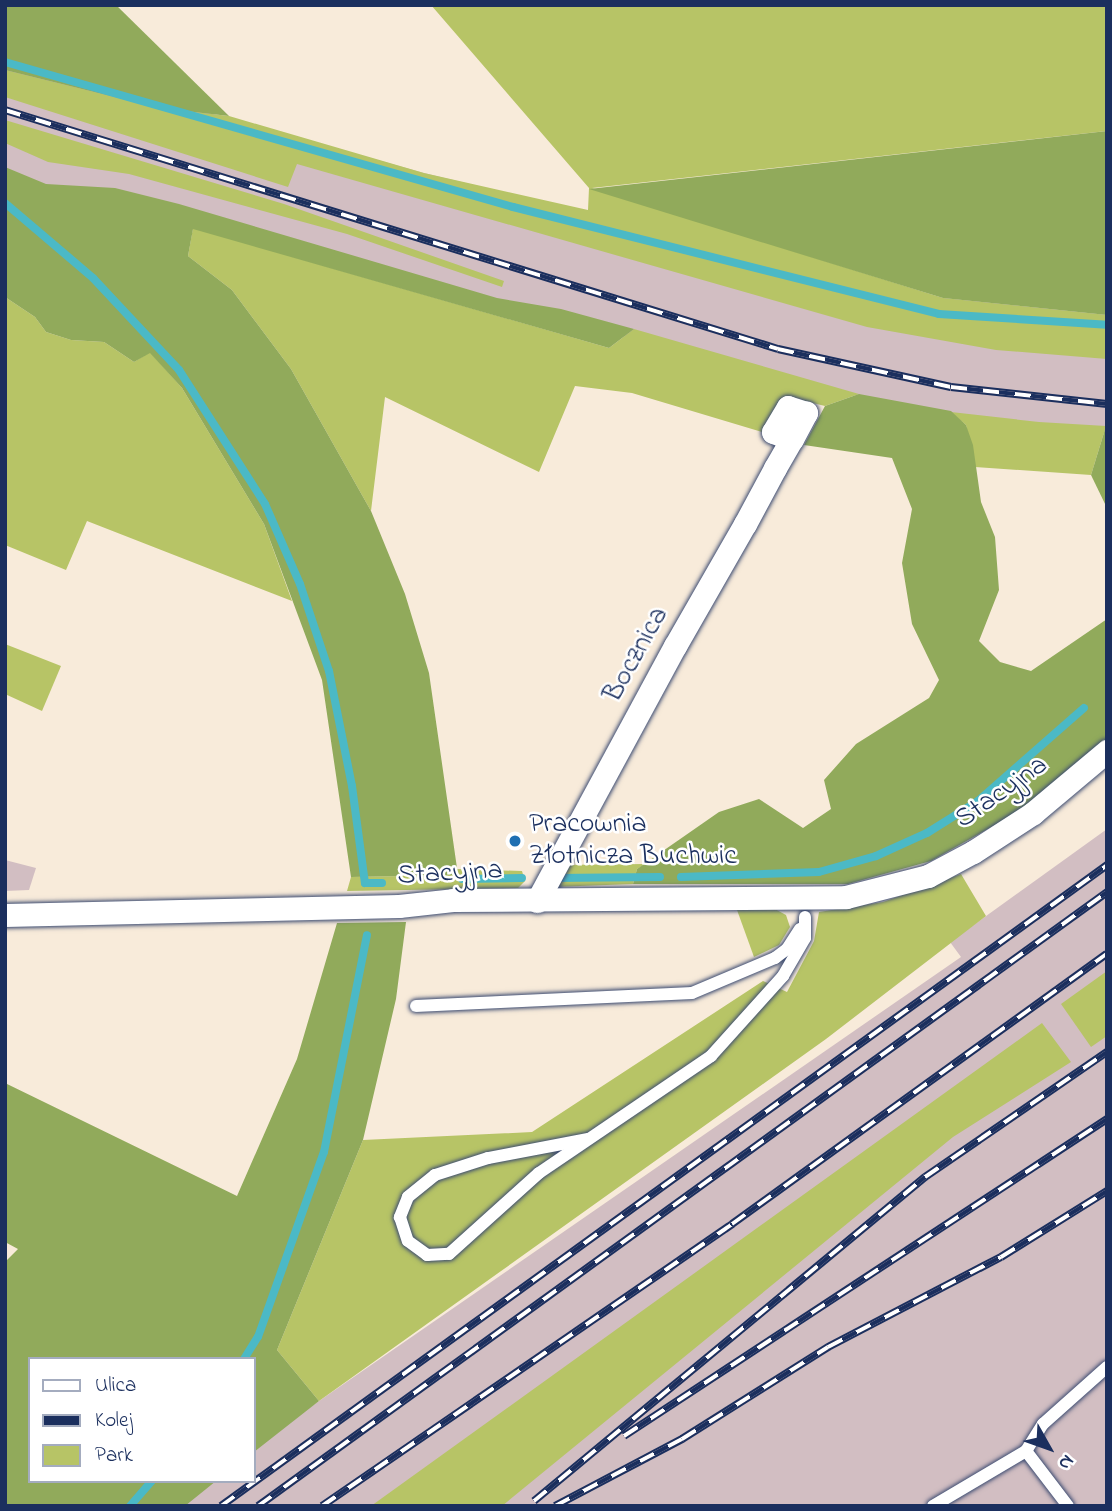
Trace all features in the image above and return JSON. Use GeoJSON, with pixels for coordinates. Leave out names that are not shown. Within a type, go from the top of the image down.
{"type":"FeatureCollection","features":[{"type":"Feature","properties":{"kind":"street","name":"Bocznica"},"geometry":{"type":"LineString","coordinates":[[537,901],[792,439]]}},
{"type":"Feature","properties":{"kind":"street","name":"Stacyjna"},"geometry":{"type":"LineString","coordinates":[[5,915],[537,901],[806,908],[928,876],[1016,824],[1107,751]]}},
{"type":"Feature","properties":{"kind":"lane"},"geometry":{"type":"LineString","coordinates":[[416,1006],[692,993],[775,958],[796,937],[806,908]]}},
{"type":"Feature","properties":{"kind":"lane"},"geometry":{"type":"LineString","coordinates":[[588,1139],[488,1158],[435,1175],[408,1197],[400,1217],[408,1241],[427,1255],[449,1254],[539,1172],[588,1139],[711,1056],[783,976],[805,938],[806,908]]}},
{"type":"Feature","properties":{"kind":"lane"},"geometry":{"type":"LineString","coordinates":[[933,1506],[1026,1451],[1043,1424],[1107,1367]]}},
{"type":"Feature","properties":{"kind":"lane"},"geometry":{"type":"LineString","coordinates":[[1026,1451],[1068,1506]]}},
{"type":"Feature","properties":{"kind":"shaded area"},"geometry":{"type":"Polygon","coordinates":[[[5,56],[424,173],[943,298],[1107,315],[1107,434],[950,420],[5,178],[5,56]]]}},
{"type":"Feature","properties":{"kind":"shaded area"},"geometry":{"type":"Polygon","coordinates":[[[1107,829],[1107,1506],[167,1506],[199,1483],[256,1483],[256,1445],[961,957],[950,942],[1107,829]]]}},
{"type":"Feature","properties":{"kind":"shaded area"},"geometry":{"type":"Polygon","coordinates":[[[5,860],[36,868],[29,890],[5,891],[5,860]]]}},
{"type":"Feature","properties":{"kind":"green space"},"geometry":{"type":"Polygon","coordinates":[[[5,5],[116,5],[229,116],[159,108],[5,70],[5,5]]]}},
{"type":"Feature","properties":{"kind":"green space"},"geometry":{"type":"Polygon","coordinates":[[[431,5],[1107,5],[1107,131],[592,188],[943,298],[1107,315],[1107,359],[996,350],[867,327],[297,164],[288,187],[5,97],[5,70],[159,108],[229,116],[424,173],[588,210],[589,188],[431,5]]]}},
{"type":"Feature","properties":{"kind":"green space"},"geometry":{"type":"Polygon","coordinates":[[[5,120],[284,204],[504,281],[502,287],[347,234],[129,174],[48,162],[5,143],[5,120]]]}},
{"type":"Feature","properties":{"kind":"green space"},"geometry":{"type":"Polygon","coordinates":[[[1107,131],[1107,315],[943,298],[589,189],[1107,131]]]}},
{"type":"Feature","properties":{"kind":"green space"},"geometry":{"type":"Polygon","coordinates":[[[5,167],[46,184],[115,188],[179,204],[497,298],[561,309],[634,329],[609,348],[193,229],[188,256],[232,290],[291,369],[371,511],[405,594],[429,673],[458,875],[351,877],[322,680],[264,524],[182,388],[150,353],[134,362],[104,342],[71,340],[46,332],[35,317],[5,297],[5,167]]]}},
{"type":"Feature","properties":{"kind":"green space"},"geometry":{"type":"Polygon","coordinates":[[[193,228],[609,348],[634,329],[859,394],[825,406],[788,397],[762,432],[632,393],[575,386],[539,472],[385,397],[371,511],[291,369],[232,290],[188,256],[193,228]]]}},
{"type":"Feature","properties":{"kind":"green space"},"geometry":{"type":"Polygon","coordinates":[[[5,297],[35,317],[46,332],[71,340],[104,342],[134,362],[150,352],[182,388],[264,524],[292,601],[87,521],[66,570],[5,545],[5,297]]]}},
{"type":"Feature","properties":{"kind":"green space"},"geometry":{"type":"Polygon","coordinates":[[[859,394],[951,411],[966,425],[973,445],[981,502],[995,537],[999,590],[979,641],[1000,662],[1031,671],[1107,619],[1107,739],[1018,812],[931,861],[848,884],[633,884],[637,869],[719,812],[759,799],[803,828],[831,809],[824,780],[856,744],[929,698],[939,680],[912,624],[902,563],[912,509],[892,458],[804,445],[825,406],[859,394]]]}},
{"type":"Feature","properties":{"kind":"green space"},"geometry":{"type":"Polygon","coordinates":[[[951,412],[1106,426],[1091,475],[975,467],[966,425],[951,412]]]}},
{"type":"Feature","properties":{"kind":"green space"},"geometry":{"type":"Polygon","coordinates":[[[1107,426],[1107,508],[1091,475],[1107,426]]]}},
{"type":"Feature","properties":{"kind":"green space"},"geometry":{"type":"Polygon","coordinates":[[[5,644],[61,666],[42,711],[5,694],[5,644]]]}},
{"type":"Feature","properties":{"kind":"green space"},"geometry":{"type":"Polygon","coordinates":[[[645,864],[637,869],[633,884],[553,887],[554,865],[645,864]]]}},
{"type":"Feature","properties":{"kind":"green space"},"geometry":{"type":"Polygon","coordinates":[[[457,869],[522,871],[525,881],[518,888],[347,891],[351,877],[457,875],[457,869]]]}},
{"type":"Feature","properties":{"kind":"green space"},"geometry":{"type":"Polygon","coordinates":[[[961,874],[986,916],[826,1039],[319,1401],[277,1350],[363,1140],[532,1132],[763,981],[787,992],[814,941],[819,912],[883,902],[961,874]]]}},
{"type":"Feature","properties":{"kind":"green space"},"geometry":{"type":"Polygon","coordinates":[[[773,908],[786,915],[790,927],[779,945],[754,957],[737,910],[773,908]]]}},
{"type":"Feature","properties":{"kind":"green space"},"geometry":{"type":"Polygon","coordinates":[[[406,922],[396,999],[363,1140],[277,1350],[319,1401],[256,1450],[256,1357],[28,1357],[28,1483],[214,1483],[185,1506],[5,1506],[5,1262],[18,1249],[5,1242],[5,1083],[237,1196],[297,1059],[337,923],[406,922]]]}},
{"type":"Feature","properties":{"kind":"green space"},"geometry":{"type":"Polygon","coordinates":[[[1107,971],[1107,1036],[1091,1047],[1061,1004],[1107,971]]]}},
{"type":"Feature","properties":{"kind":"green space"},"geometry":{"type":"Polygon","coordinates":[[[1042,1023],[1071,1062],[953,1137],[502,1506],[371,1506],[1042,1023]]]}},
{"type":"Feature","properties":{"kind":"waterway"},"geometry":{"type":"LineString","coordinates":[[5,62],[513,207],[939,314],[1107,325]]}},
{"type":"Feature","properties":{"kind":"waterway"},"geometry":{"type":"LineString","coordinates":[[5,203],[93,278],[179,370],[265,504],[300,584],[329,671],[352,786],[365,883],[382,883]]}},
{"type":"Feature","properties":{"kind":"waterway"},"geometry":{"type":"LineString","coordinates":[[681,877],[819,872],[876,856],[927,833],[978,801],[1084,708]]}},
{"type":"Feature","properties":{"kind":"waterway"},"geometry":{"type":"LineString","coordinates":[[554,878],[660,877]]}},
{"type":"Feature","properties":{"kind":"waterway"},"geometry":{"type":"LineString","coordinates":[[462,879],[522,878]]}},
{"type":"Feature","properties":{"kind":"waterway"},"geometry":{"type":"LineString","coordinates":[[245,1357],[258,1337],[324,1152],[367,935]]}},
{"type":"Feature","properties":{"kind":"waterway"},"geometry":{"type":"LineString","coordinates":[[130,1506],[150,1483]]}},
{"type":"Feature","properties":{"kind":"railway"},"geometry":{"type":"LineString","coordinates":[[5,110],[778,349],[951,387],[1107,404]]}},
{"type":"Feature","properties":{"kind":"railway"},"geometry":{"type":"LineString","coordinates":[[256,1481],[1107,865]]}},
{"type":"Feature","properties":{"kind":"railway"},"geometry":{"type":"LineString","coordinates":[[258,1506],[1107,892]]}},
{"type":"Feature","properties":{"kind":"railway"},"geometry":{"type":"LineString","coordinates":[[322,1506],[732,1224],[1107,954]]}},
{"type":"Feature","properties":{"kind":"railway"},"geometry":{"type":"LineString","coordinates":[[534,1501],[925,1177],[1107,1052]]}},
{"type":"Feature","properties":{"kind":"railway"},"geometry":{"type":"LineString","coordinates":[[624,1436],[1107,1119]]}},
{"type":"Feature","properties":{"kind":"railway"},"geometry":{"type":"LineString","coordinates":[[555,1506],[682,1439],[828,1347],[1001,1257],[1107,1191]]}},
{"type":"Feature","properties":{"kind":"railway"},"geometry":{"type":"LineString","coordinates":[[221,1506],[253,1483]]}},
{"type":"Feature","properties":{"kind":"place","name":"Pracownia Złotnicza Buchwic"},"geometry":{"type":"Point","coordinates":[515,841]}}]}
